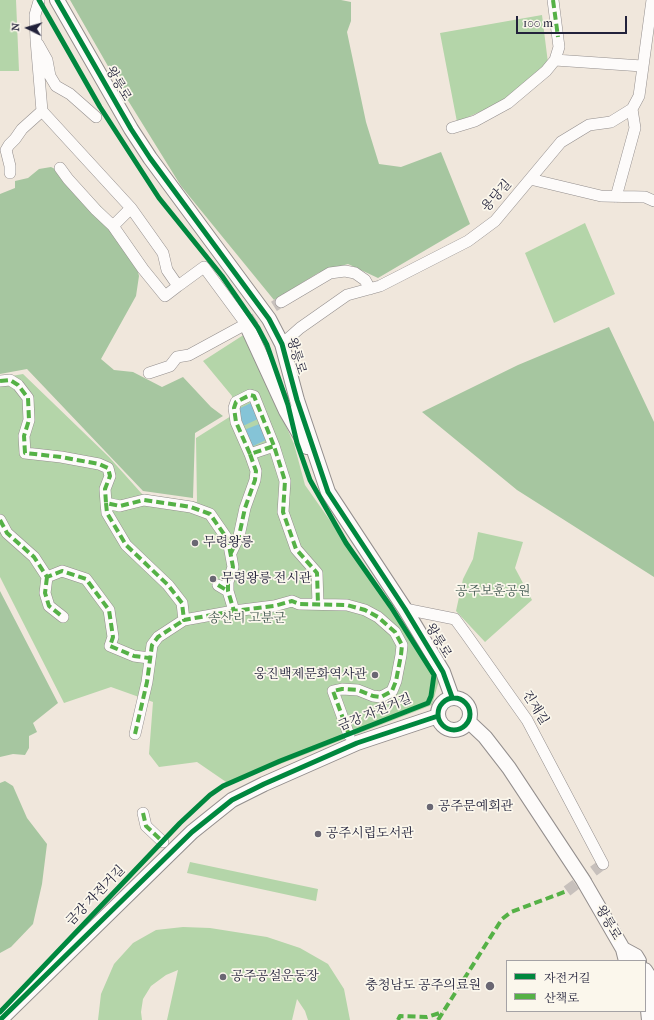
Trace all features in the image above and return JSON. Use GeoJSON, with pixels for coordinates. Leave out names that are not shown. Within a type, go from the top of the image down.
{"type":"FeatureCollection","features":[{"type":"Feature","properties":{"kind":"main road","name":"왕릉로"},"geometry":{"type":"LineString","coordinates":[[57,0],[135,135],[269,319],[282,344],[297,400],[328,492],[405,609],[443,672],[452,697]]}},
{"type":"Feature","properties":{"kind":"main road"},"geometry":{"type":"LineString","coordinates":[[246,324],[301,439],[318,461]]}},
{"type":"Feature","properties":{"kind":"main road"},"geometry":{"type":"LineString","coordinates":[[452,697],[467,703],[470,714],[468,721],[462,728],[452,730],[442,726],[438,716],[437,711],[442,702],[452,697]]}},
{"type":"Feature","properties":{"kind":"main road"},"geometry":{"type":"LineString","coordinates":[[0,1020],[192,832],[232,800],[264,784],[357,743],[438,716]]}},
{"type":"Feature","properties":{"kind":"main road","name":"왕릉로"},"geometry":{"type":"LineString","coordinates":[[468,721],[485,737],[509,768],[583,880],[625,955],[636,956],[638,960]]}},
{"type":"Feature","properties":{"kind":"main road"},"geometry":{"type":"LineString","coordinates":[[646,972],[654,984]]}},
{"type":"Feature","properties":{"kind":"main road"},"geometry":{"type":"LineString","coordinates":[[646,991],[654,1001],[648,1010],[648,1020]]}},
{"type":"Feature","properties":{"kind":"street"},"geometry":{"type":"LineString","coordinates":[[452,128],[475,121],[508,103],[546,71],[555,60],[559,47],[553,0]]}},
{"type":"Feature","properties":{"kind":"street"},"geometry":{"type":"LineString","coordinates":[[616,197],[635,128],[632,109],[639,96],[642,66],[651,33],[652,0]]}},
{"type":"Feature","properties":{"kind":"street"},"geometry":{"type":"LineString","coordinates":[[39,1],[35,15],[42,111],[131,208],[163,253],[167,270],[178,286]]}},
{"type":"Feature","properties":{"kind":"street"},"geometry":{"type":"LineString","coordinates":[[36,40],[47,60],[50,76],[56,86],[70,94],[96,117]]}},
{"type":"Feature","properties":{"kind":"street"},"geometry":{"type":"LineString","coordinates":[[555,60],[642,66]]}},
{"type":"Feature","properties":{"kind":"street","name":"용당길"},"geometry":{"type":"LineString","coordinates":[[282,344],[300,328],[347,295],[370,289],[468,241],[495,221],[561,142],[589,125],[611,122],[632,109]]}},
{"type":"Feature","properties":{"kind":"street"},"geometry":{"type":"LineString","coordinates":[[10,173],[6,150],[22,129],[42,111]]}},
{"type":"Feature","properties":{"kind":"street"},"geometry":{"type":"LineString","coordinates":[[60,168],[68,180],[113,226],[143,269],[165,296],[204,267],[246,324],[189,355],[177,357],[170,366],[149,373]]}},
{"type":"Feature","properties":{"kind":"street"},"geometry":{"type":"LineString","coordinates":[[530,179],[601,196],[645,197],[654,200]]}},
{"type":"Feature","properties":{"kind":"street"},"geometry":{"type":"LineString","coordinates":[[113,226],[131,208]]}},
{"type":"Feature","properties":{"kind":"street"},"geometry":{"type":"LineString","coordinates":[[281,302],[330,273],[344,271],[355,273],[365,280],[370,289]]}},
{"type":"Feature","properties":{"kind":"street"},"geometry":{"type":"LineString","coordinates":[[0,381],[10,380],[18,385],[28,398],[29,420],[24,436],[26,453],[61,457],[99,464],[108,468],[110,476],[105,489],[107,513],[126,545],[168,585],[182,603],[184,620]]}},
{"type":"Feature","properties":{"kind":"street"},"geometry":{"type":"LineString","coordinates":[[231,553],[239,536],[245,508],[256,471],[236,422],[234,408],[236,402],[250,395],[254,396],[274,446],[285,481],[283,512],[296,549],[317,572],[318,604]]}},
{"type":"Feature","properties":{"kind":"street"},"geometry":{"type":"LineString","coordinates":[[250,454],[274,446]]}},
{"type":"Feature","properties":{"kind":"street"},"geometry":{"type":"LineString","coordinates":[[106,503],[120,506],[144,500],[191,507],[210,514],[228,540],[233,567],[228,582],[228,591],[234,611]]}},
{"type":"Feature","properties":{"kind":"street"},"geometry":{"type":"LineString","coordinates":[[0,520],[7,533],[34,557],[46,576],[45,593],[48,606],[62,617]]}},
{"type":"Feature","properties":{"kind":"street"},"geometry":{"type":"LineString","coordinates":[[46,576],[62,571],[86,579],[110,610],[113,637],[110,646],[134,656],[149,658]]}},
{"type":"Feature","properties":{"kind":"street"},"geometry":{"type":"LineString","coordinates":[[218,585],[228,591]]}},
{"type":"Feature","properties":{"kind":"street"},"geometry":{"type":"LineString","coordinates":[[134,734],[147,682],[149,658],[152,645],[158,637],[184,620],[234,611],[274,606],[292,601],[300,604],[347,605],[365,610],[378,616],[395,632],[402,645],[396,681],[392,691],[381,697],[373,696],[358,690],[342,689],[333,691],[349,735]]}},
{"type":"Feature","properties":{"kind":"street","name":"진재길"},"geometry":{"type":"LineString","coordinates":[[405,609],[454,619],[466,634],[527,720],[603,864]]}},
{"type":"Feature","properties":{"kind":"street"},"geometry":{"type":"LineString","coordinates":[[143,813],[146,826],[163,842]]}},
{"type":"Feature","properties":{"kind":"green space"},"geometry":{"type":"Polygon","coordinates":[[[0,0],[16,0],[19,71],[0,71],[0,0]]]}},
{"type":"Feature","properties":{"kind":"green space"},"geometry":{"type":"Polygon","coordinates":[[[70,0],[341,0],[351,2],[351,21],[347,32],[366,122],[379,164],[401,167],[441,152],[470,224],[378,278],[348,264],[318,273],[274,300],[181,186],[124,94],[70,0]]]}},
{"type":"Feature","properties":{"kind":"green space"},"geometry":{"type":"Polygon","coordinates":[[[542,15],[548,63],[504,101],[457,122],[440,33],[542,15]]]}},
{"type":"Feature","properties":{"kind":"green space"},"geometry":{"type":"Polygon","coordinates":[[[51,167],[73,178],[119,225],[135,260],[139,276],[136,296],[101,359],[114,370],[133,372],[162,387],[183,377],[211,407],[223,416],[195,433],[193,498],[143,491],[27,369],[0,374],[0,194],[15,188],[15,181],[28,178],[39,169],[51,167]]]}},
{"type":"Feature","properties":{"kind":"green space"},"geometry":{"type":"Polygon","coordinates":[[[585,223],[615,294],[554,323],[525,253],[585,223]]]}},
{"type":"Feature","properties":{"kind":"green space"},"geometry":{"type":"Polygon","coordinates":[[[609,327],[654,422],[654,577],[517,490],[422,412],[518,365],[609,327]]]}},
{"type":"Feature","properties":{"kind":"green space","name":"송산리 고분군"},"geometry":{"type":"Polygon","coordinates":[[[245,334],[294,444],[305,485],[440,677],[432,705],[229,784],[197,762],[159,767],[149,754],[153,702],[111,687],[64,703],[0,577],[0,378],[23,374],[109,457],[142,494],[197,502],[196,438],[231,416],[232,396],[203,361],[245,334]]]}},
{"type":"Feature","properties":{"kind":"green space","name":"공주보훈공원"},"geometry":{"type":"Polygon","coordinates":[[[478,532],[523,542],[515,568],[532,600],[485,642],[456,611],[463,579],[473,559],[478,532]]]}},
{"type":"Feature","properties":{"kind":"green space"},"geometry":{"type":"Polygon","coordinates":[[[0,591],[58,703],[33,723],[37,732],[29,736],[29,748],[25,755],[13,754],[0,757],[0,591]]]}},
{"type":"Feature","properties":{"kind":"green space"},"geometry":{"type":"Polygon","coordinates":[[[5,781],[13,786],[27,818],[47,844],[42,884],[33,924],[11,947],[0,953],[0,783],[5,781]]]}},
{"type":"Feature","properties":{"kind":"green space"},"geometry":{"type":"Polygon","coordinates":[[[190,862],[318,889],[316,901],[187,873],[190,862]]]}},
{"type":"Feature","properties":{"kind":"green space","name":"공주공설운동장"},"geometry":{"type":"Polygon","coordinates":[[[183,927],[210,928],[267,937],[300,948],[328,964],[344,989],[350,1020],[308,1020],[305,1011],[297,999],[292,1020],[167,1020],[178,970],[166,975],[151,986],[143,999],[141,1012],[142,1020],[98,1020],[101,994],[114,964],[133,943],[156,930],[183,927]]]}},
{"type":"Feature","properties":{"kind":"water"},"geometry":{"type":"Polygon","coordinates":[[[253,402],[260,418],[243,426],[236,410],[253,402]]]}},
{"type":"Feature","properties":{"kind":"water"},"geometry":{"type":"Polygon","coordinates":[[[262,423],[268,439],[251,447],[244,430],[262,423]]]}},
{"type":"Feature","properties":{"kind":"tunnel"},"geometry":{"type":"LineString","coordinates":[[246,324],[281,302]]}},
{"type":"Feature","properties":{"kind":"tunnel"},"geometry":{"type":"LineString","coordinates":[[567,891],[603,864]]}},
{"type":"Feature","properties":{"kind":"marked path"},"geometry":{"type":"LineString","coordinates":[[553,0],[558,37]]}},
{"type":"Feature","properties":{"kind":"marked path"},"geometry":{"type":"LineString","coordinates":[[0,381],[10,380],[18,385],[28,398],[29,420],[24,436],[25,453],[61,457],[99,464],[108,468],[110,476],[105,489],[106,503],[120,506],[144,500],[191,507],[210,514],[228,540],[233,567],[228,582],[228,591],[234,611],[274,606],[292,601],[299,604],[347,605],[365,610],[378,617],[395,632],[402,645],[396,681],[392,691],[381,697],[373,696],[358,690],[342,689],[333,691],[349,735]]}},
{"type":"Feature","properties":{"kind":"marked path"},"geometry":{"type":"LineString","coordinates":[[250,454],[236,422],[234,408],[236,402],[250,395],[254,396],[274,446]]}},
{"type":"Feature","properties":{"kind":"marked path"},"geometry":{"type":"LineString","coordinates":[[231,553],[239,536],[245,508],[255,480],[256,471],[250,454],[274,446],[285,481],[283,512],[296,549],[317,573],[318,604]]}},
{"type":"Feature","properties":{"kind":"marked path"},"geometry":{"type":"LineString","coordinates":[[106,503],[107,513],[126,545],[168,585],[182,603],[184,620],[234,611]]}},
{"type":"Feature","properties":{"kind":"marked path"},"geometry":{"type":"LineString","coordinates":[[0,520],[7,533],[34,557],[47,577],[62,571],[86,579],[109,610],[113,637],[110,646],[134,656],[149,658]]}},
{"type":"Feature","properties":{"kind":"marked path"},"geometry":{"type":"LineString","coordinates":[[47,577],[45,593],[49,606],[63,617]]}},
{"type":"Feature","properties":{"kind":"marked path"},"geometry":{"type":"LineString","coordinates":[[218,585],[228,591]]}},
{"type":"Feature","properties":{"kind":"marked path"},"geometry":{"type":"LineString","coordinates":[[135,734],[147,682],[152,645],[158,637],[184,620]]}},
{"type":"Feature","properties":{"kind":"marked path"},"geometry":{"type":"LineString","coordinates":[[143,813],[146,826],[163,842]]}},
{"type":"Feature","properties":{"kind":"marked path"},"geometry":{"type":"LineString","coordinates":[[438,1020],[502,919],[511,912],[567,891]]}},
{"type":"Feature","properties":{"kind":"marked path"},"geometry":{"type":"LineString","coordinates":[[398,1020],[400,1016],[427,1017],[443,1012]]}},
{"type":"Feature","properties":{"kind":"cycle path","name":"금강 자전거길"},"geometry":{"type":"LineString","coordinates":[[0,1012],[180,823],[210,795],[223,786],[280,761],[428,703],[431,696],[434,675],[391,607],[346,543],[310,480],[297,443],[288,405],[267,345],[258,328],[222,276],[159,198],[100,107],[39,0]]}},
{"type":"Feature","properties":{"kind":"cycle path"},"geometry":{"type":"LineString","coordinates":[[57,0],[131,129],[150,158],[269,319],[282,344],[297,400],[328,492],[405,609],[443,672],[452,697]]}},
{"type":"Feature","properties":{"kind":"cycle path"},"geometry":{"type":"LineString","coordinates":[[451,698],[457,698],[466,702],[470,714],[466,726],[457,730],[451,730],[442,726],[438,717],[438,711],[442,702],[451,698]]}},
{"type":"Feature","properties":{"kind":"cycle path"},"geometry":{"type":"LineString","coordinates":[[0,1020],[192,832],[232,800],[264,784],[357,743],[438,716]]}},
{"type":"Feature","properties":{"kind":"place","name":"무령왕릉"},"geometry":{"type":"Point","coordinates":[195,543]}},
{"type":"Feature","properties":{"kind":"place","name":"무령왕릉 전시관"},"geometry":{"type":"Point","coordinates":[213,579]}},
{"type":"Feature","properties":{"kind":"place","name":"웅진백제문화역사관"},"geometry":{"type":"Point","coordinates":[375,675]}},
{"type":"Feature","properties":{"kind":"place","name":"공주문예회관"},"geometry":{"type":"Point","coordinates":[430,807]}},
{"type":"Feature","properties":{"kind":"place","name":"공주시립도서관"},"geometry":{"type":"Point","coordinates":[318,834]}},
{"type":"Feature","properties":{"kind":"place","name":"공주공설운동장"},"geometry":{"type":"Point","coordinates":[223,977]}},
{"type":"Feature","properties":{"kind":"place","name":"충청남도 공주의료원"},"geometry":{"type":"Point","coordinates":[490,986]}}]}
